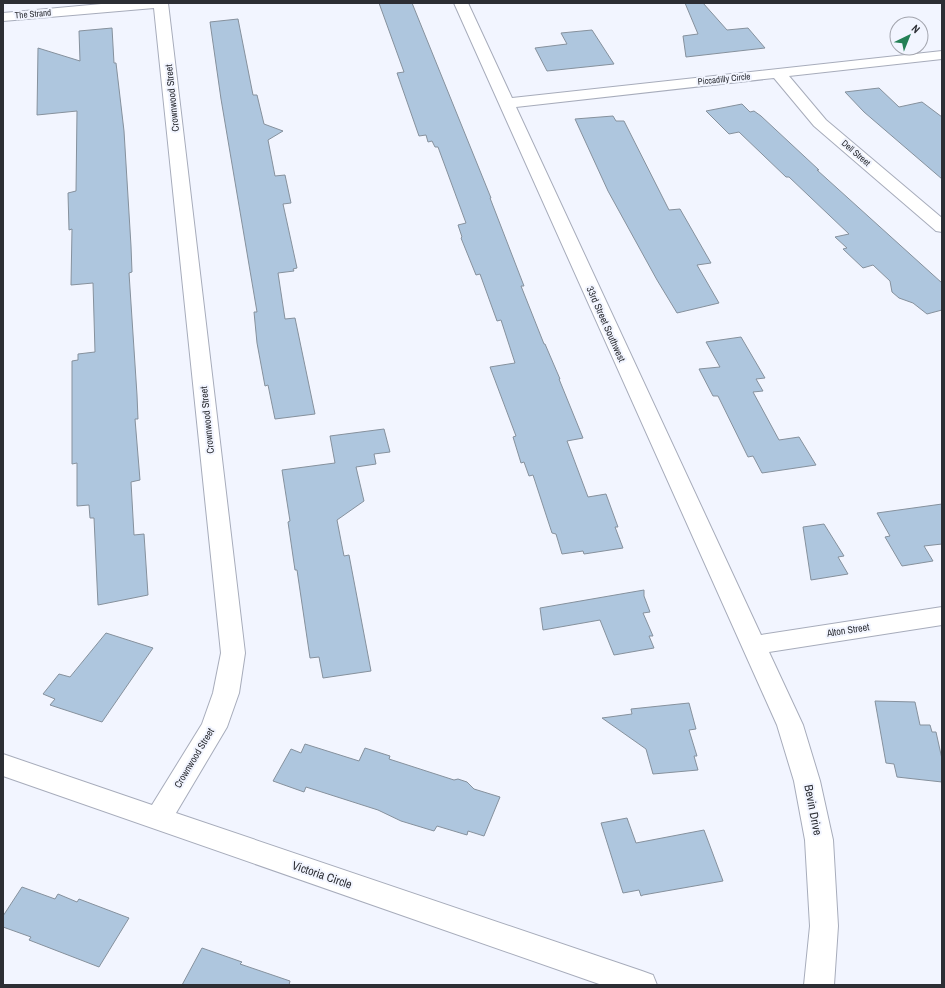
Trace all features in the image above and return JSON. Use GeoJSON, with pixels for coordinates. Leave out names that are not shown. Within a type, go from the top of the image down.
{"type":"FeatureCollection","features":[{"type":"Feature","properties":{"kind":"street","name":"The Strand"},"geometry":{"type":"LineString","coordinates":[[3,17],[160,3]]}},
{"type":"Feature","properties":{"kind":"street","name":"Crownwood Street"},"geometry":{"type":"LineString","coordinates":[[158,819],[214,727],[226,693],[233,653],[160,3]]}},
{"type":"Feature","properties":{"kind":"street","name":"33rd Street Southwest"},"geometry":{"type":"LineString","coordinates":[[461,3],[636,390],[754,645]]}},
{"type":"Feature","properties":{"kind":"street","name":"Piccadilly Circle"},"geometry":{"type":"LineString","coordinates":[[507,104],[942,55]]}},
{"type":"Feature","properties":{"kind":"street","name":"Dell Street"},"geometry":{"type":"LineString","coordinates":[[778,73],[820,123],[942,227]]}},
{"type":"Feature","properties":{"kind":"street","name":"Alton Street"},"geometry":{"type":"LineString","coordinates":[[754,645],[942,616]]}},
{"type":"Feature","properties":{"kind":"street","name":"Bevin Drive"},"geometry":{"type":"LineString","coordinates":[[754,645],[790,726],[807,781],[819,840],[824,926],[819,985]]}},
{"type":"Feature","properties":{"kind":"street","name":"Victoria Circle"},"geometry":{"type":"LineString","coordinates":[[3,765],[642,985]]}},
{"type":"Feature","properties":{"kind":"building"},"geometry":{"type":"Polygon","coordinates":[[[379,3],[412,3],[491,198],[524,286],[521,286],[583,438],[567,441],[588,497],[606,494],[618,527],[615,527],[623,548],[584,554],[583,551],[562,554],[556,534],[552,533],[533,475],[529,476],[524,462],[521,463],[513,437],[516,436],[490,367],[515,363],[501,320],[497,321],[480,274],[476,275],[461,238],[458,225],[466,223],[438,147],[435,147],[432,141],[428,142],[426,135],[419,136],[397,73],[404,72],[379,3]]]}},
{"type":"Feature","properties":{"kind":"building"},"geometry":{"type":"Polygon","coordinates":[[[685,3],[703,3],[727,30],[748,28],[765,48],[686,57],[683,36],[698,34],[685,3]]]}},
{"type":"Feature","properties":{"kind":"building"},"geometry":{"type":"Polygon","coordinates":[[[238,19],[253,95],[257,95],[264,124],[283,131],[268,140],[275,176],[285,175],[291,203],[283,204],[297,268],[293,269],[294,271],[278,273],[285,319],[295,318],[315,414],[275,419],[268,385],[265,386],[257,343],[254,312],[257,312],[221,99],[210,22],[238,19]]]}},
{"type":"Feature","properties":{"kind":"building"},"geometry":{"type":"Polygon","coordinates":[[[112,28],[114,63],[116,63],[124,131],[131,246],[132,272],[129,273],[138,419],[135,419],[140,480],[131,482],[134,535],[144,534],[148,595],[98,605],[94,518],[90,518],[89,505],[77,506],[77,463],[72,464],[72,361],[78,360],[78,354],[95,352],[93,283],[71,285],[72,229],[69,230],[68,193],[76,191],[77,111],[37,115],[38,48],[80,61],[79,31],[112,28]]]}},
{"type":"Feature","properties":{"kind":"building"},"geometry":{"type":"Polygon","coordinates":[[[592,30],[614,64],[547,71],[535,48],[567,44],[561,33],[592,30]]]}},
{"type":"Feature","properties":{"kind":"building"},"geometry":{"type":"Polygon","coordinates":[[[879,88],[899,107],[922,102],[942,117],[942,179],[864,112],[845,92],[879,88]]]}},
{"type":"Feature","properties":{"kind":"building"},"geometry":{"type":"Polygon","coordinates":[[[742,104],[750,112],[754,111],[761,116],[819,170],[817,170],[942,283],[942,310],[927,314],[913,303],[899,298],[892,292],[890,281],[873,265],[863,268],[843,249],[847,248],[835,237],[849,234],[739,132],[729,134],[706,111],[742,104]]]}},
{"type":"Feature","properties":{"kind":"building"},"geometry":{"type":"Polygon","coordinates":[[[613,116],[616,121],[624,121],[669,210],[680,209],[711,263],[697,265],[719,303],[677,313],[657,280],[608,191],[575,119],[613,116]]]}},
{"type":"Feature","properties":{"kind":"building"},"geometry":{"type":"Polygon","coordinates":[[[741,337],[765,378],[756,379],[763,391],[753,392],[779,440],[799,437],[816,465],[762,473],[753,456],[748,457],[718,396],[713,396],[699,369],[720,367],[706,342],[741,337]]]}},
{"type":"Feature","properties":{"kind":"building"},"geometry":{"type":"Polygon","coordinates":[[[384,429],[390,452],[374,454],[376,464],[356,467],[364,501],[337,520],[344,556],[349,555],[371,671],[323,678],[319,657],[310,658],[297,570],[295,570],[288,522],[290,521],[282,470],[335,463],[330,436],[384,429]]]}},
{"type":"Feature","properties":{"kind":"building"},"geometry":{"type":"Polygon","coordinates":[[[942,504],[942,544],[924,546],[933,561],[902,566],[885,537],[890,536],[877,513],[942,504]]]}},
{"type":"Feature","properties":{"kind":"building"},"geometry":{"type":"Polygon","coordinates":[[[824,524],[844,556],[838,557],[848,574],[811,580],[803,527],[824,524]]]}},
{"type":"Feature","properties":{"kind":"building"},"geometry":{"type":"Polygon","coordinates":[[[644,590],[644,596],[650,612],[643,613],[653,636],[649,636],[654,648],[614,655],[600,620],[543,630],[540,608],[644,590]]]}},
{"type":"Feature","properties":{"kind":"building"},"geometry":{"type":"Polygon","coordinates":[[[106,633],[153,648],[102,722],[50,705],[55,699],[43,694],[59,674],[70,677],[106,633]]]}},
{"type":"Feature","properties":{"kind":"building"},"geometry":{"type":"Polygon","coordinates":[[[875,701],[915,702],[920,725],[930,725],[932,732],[936,732],[942,759],[942,782],[897,777],[894,764],[886,763],[875,701]]]}},
{"type":"Feature","properties":{"kind":"building"},"geometry":{"type":"Polygon","coordinates":[[[689,703],[696,729],[689,730],[697,756],[694,756],[698,770],[653,774],[646,749],[602,718],[632,714],[631,709],[689,703]]]}},
{"type":"Feature","properties":{"kind":"building"},"geometry":{"type":"Polygon","coordinates":[[[305,744],[359,761],[365,748],[390,756],[389,759],[454,780],[458,779],[467,782],[474,789],[500,797],[484,836],[468,831],[467,835],[437,826],[434,831],[401,821],[378,810],[306,787],[304,792],[273,781],[291,749],[301,753],[305,744]]]}},
{"type":"Feature","properties":{"kind":"building"},"geometry":{"type":"Polygon","coordinates":[[[627,818],[636,843],[704,830],[723,881],[641,896],[639,890],[623,893],[601,823],[627,818]]]}},
{"type":"Feature","properties":{"kind":"building"},"geometry":{"type":"Polygon","coordinates":[[[22,887],[55,899],[58,894],[77,902],[79,899],[129,918],[99,967],[29,940],[31,937],[3,927],[3,916],[22,887]]]}},
{"type":"Feature","properties":{"kind":"building"},"geometry":{"type":"Polygon","coordinates":[[[202,948],[242,962],[240,964],[290,981],[289,985],[182,985],[202,948]]]}}]}
